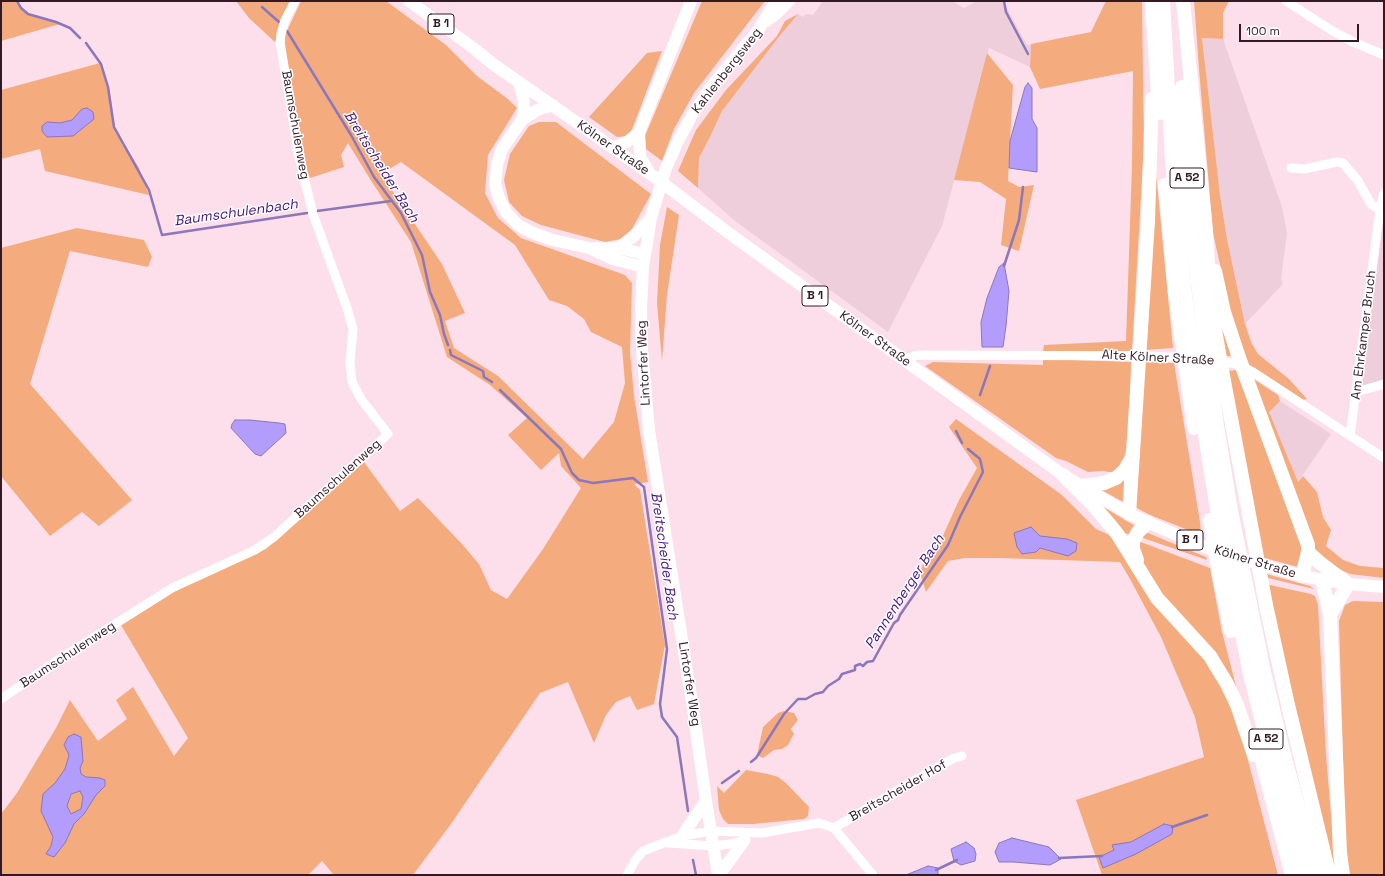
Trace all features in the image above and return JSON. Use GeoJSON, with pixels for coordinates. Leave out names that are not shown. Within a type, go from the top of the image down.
{"type":"FeatureCollection","features":[{"type":"Feature","properties":{"kind":"highway"},"geometry":{"type":"LineString","coordinates":[[1152,1],[1167,213],[1201,358],[1248,515],[1288,705],[1324,856],[1330,875]]}},
{"type":"Feature","properties":{"kind":"highway","name":"A 52"},"geometry":{"type":"LineString","coordinates":[[1164,1],[1172,160],[1184,288],[1216,420],[1231,511],[1264,672],[1283,752],[1317,875]]}},
{"type":"Feature","properties":{"kind":"highway"},"geometry":{"type":"LineString","coordinates":[[1182,1],[1206,231],[1210,300],[1201,358],[1212,535],[1220,580],[1246,697],[1265,777],[1292,875]]}},
{"type":"Feature","properties":{"kind":"highway","name":"A 52"},"geometry":{"type":"LineString","coordinates":[[1182,1],[1181,58],[1186,158],[1198,284],[1201,358],[1217,510],[1250,674],[1303,875]]}},
{"type":"Feature","properties":{"kind":"highway"},"geometry":{"type":"LineString","coordinates":[[1129,514],[1148,221],[1153,15]]}},
{"type":"Feature","properties":{"kind":"highway"},"geometry":{"type":"LineString","coordinates":[[1206,231],[1224,312],[1247,381],[1308,545],[1308,552],[1302,576]]}},
{"type":"Feature","properties":{"kind":"highway"},"geometry":{"type":"LineString","coordinates":[[1082,486],[1104,483],[1116,478],[1125,470],[1133,457]]}},
{"type":"Feature","properties":{"kind":"highway"},"geometry":{"type":"LineString","coordinates":[[1063,475],[1092,504],[1114,530],[1150,588],[1164,606],[1203,648],[1219,670],[1237,705],[1252,749],[1265,777]]}},
{"type":"Feature","properties":{"kind":"highway"},"geometry":{"type":"LineString","coordinates":[[1140,571],[1133,549],[1133,541],[1138,532],[1148,522]]}},
{"type":"Feature","properties":{"kind":"highway"},"geometry":{"type":"LineString","coordinates":[[1308,552],[1348,584],[1330,614]]}},
{"type":"Feature","properties":{"kind":"highway"},"geometry":{"type":"LineString","coordinates":[[1322,580],[1330,614],[1342,875]]}},
{"type":"Feature","properties":{"kind":"main road","name":"Kölner Straße"},"geometry":{"type":"LineString","coordinates":[[409,1],[656,178],[726,231],[1063,475],[1129,514],[1233,557],[1322,580],[1384,587]]}},
{"type":"Feature","properties":{"kind":"main road"},"geometry":{"type":"LineString","coordinates":[[656,178],[645,166],[640,157],[639,132],[691,1]]}},
{"type":"Feature","properties":{"kind":"main road","name":"Kahlenbergsweg"},"geometry":{"type":"LineString","coordinates":[[645,254],[651,218],[666,168],[692,114],[711,87],[764,23],[776,1]]}},
{"type":"Feature","properties":{"kind":"main road","name":"Kahlenbergsweg"},"geometry":{"type":"LineString","coordinates":[[764,23],[789,1]]}},
{"type":"Feature","properties":{"kind":"main road"},"geometry":{"type":"LineString","coordinates":[[520,82],[524,101],[522,120]]}},
{"type":"Feature","properties":{"kind":"main road"},"geometry":{"type":"LineString","coordinates":[[553,105],[538,110],[522,120],[502,149],[496,165],[495,184],[499,198],[506,212],[518,225],[533,233],[553,240],[589,248],[613,259],[643,267]]}},
{"type":"Feature","properties":{"kind":"main road"},"geometry":{"type":"LineString","coordinates":[[613,148],[627,142],[639,132]]}},
{"type":"Feature","properties":{"kind":"main road"},"geometry":{"type":"LineString","coordinates":[[618,248],[629,241],[651,218]]}},
{"type":"Feature","properties":{"kind":"main road"},"geometry":{"type":"LineString","coordinates":[[589,248],[618,248],[645,254]]}},
{"type":"Feature","properties":{"kind":"main road","name":"Lintorfer Weg"},"geometry":{"type":"LineString","coordinates":[[645,254],[641,310],[642,350],[648,423],[706,801],[719,875]]}},
{"type":"Feature","properties":{"kind":"main road"},"geometry":{"type":"LineString","coordinates":[[682,836],[706,801]]}},
{"type":"Feature","properties":{"kind":"main road"},"geometry":{"type":"LineString","coordinates":[[719,875],[744,841]]}},
{"type":"Feature","properties":{"kind":"street","name":"Baumschulenweg"},"geometry":{"type":"LineString","coordinates":[[1,700],[58,660],[172,588],[255,550],[274,537],[388,434],[361,399],[352,382],[350,362],[353,329],[347,308],[313,214],[299,157],[280,42],[285,20],[295,1]]}},
{"type":"Feature","properties":{"kind":"street"},"geometry":{"type":"LineString","coordinates":[[1286,1],[1347,39],[1384,55]]}},
{"type":"Feature","properties":{"kind":"street"},"geometry":{"type":"LineString","coordinates":[[1291,168],[1304,169],[1337,162],[1343,163],[1358,181],[1371,204],[1380,210]]}},
{"type":"Feature","properties":{"kind":"street","name":"Am Ehrkamper Bruch"},"geometry":{"type":"LineString","coordinates":[[1350,436],[1380,210],[1384,192]]}},
{"type":"Feature","properties":{"kind":"street","name":"Alte Kölner Straße"},"geometry":{"type":"LineString","coordinates":[[905,360],[917,355],[1173,356],[1228,362],[1253,372],[1384,458]]}},
{"type":"Feature","properties":{"kind":"street"},"geometry":{"type":"LineString","coordinates":[[1356,392],[1384,384]]}},
{"type":"Feature","properties":{"kind":"street","name":"Breitscheider Hof"},"geometry":{"type":"LineString","coordinates":[[834,828],[954,758],[962,756]]}},
{"type":"Feature","properties":{"kind":"street","name":"Breitscheider Hof"},"geometry":{"type":"LineString","coordinates":[[627,875],[636,859],[643,852],[682,836],[711,831],[762,833],[819,823],[834,828],[873,875]]}},
{"type":"Feature","properties":{"kind":"street","name":"Breitscheider Hof"},"geometry":{"type":"LineString","coordinates":[[666,843],[714,846],[744,841],[762,833]]}},
{"type":"Feature","properties":{"kind":"shaded area"},"geometry":{"type":"Polygon","coordinates":[[[1,1],[18,1],[24,10],[30,14],[60,24],[1,41],[1,1]]]}},
{"type":"Feature","properties":{"kind":"shaded area"},"geometry":{"type":"Polygon","coordinates":[[[236,1],[292,1],[276,43],[249,18],[236,1]]]}},
{"type":"Feature","properties":{"kind":"shaded area"},"geometry":{"type":"Polygon","coordinates":[[[301,1],[386,1],[446,45],[477,76],[508,99],[517,108],[488,155],[485,193],[498,218],[521,238],[625,275],[632,283],[630,353],[634,396],[648,482],[634,484],[640,490],[665,645],[654,704],[637,710],[630,696],[616,702],[606,715],[594,743],[568,682],[540,693],[451,824],[413,875],[334,875],[322,861],[308,875],[1,875],[1,814],[17,793],[56,728],[70,700],[98,741],[127,719],[116,700],[133,687],[174,756],[188,738],[121,625],[177,590],[266,549],[364,462],[400,511],[418,498],[479,564],[491,590],[507,599],[543,549],[581,488],[561,466],[559,453],[541,470],[508,435],[527,418],[490,385],[447,357],[411,242],[348,143],[341,155],[344,167],[310,178],[307,170],[285,50],[285,35],[301,1]],[[401,162],[381,174],[442,264],[465,313],[445,321],[454,348],[498,376],[583,459],[614,422],[625,383],[622,347],[591,332],[584,319],[567,306],[549,300],[515,245],[401,162]]]}},
{"type":"Feature","properties":{"kind":"shaded area"},"geometry":{"type":"Polygon","coordinates":[[[702,1],[765,1],[694,93],[674,129],[662,161],[646,149],[645,136],[702,1]]]}},
{"type":"Feature","properties":{"kind":"shaded area"},"geometry":{"type":"Polygon","coordinates":[[[823,1],[952,1],[964,8],[977,1],[1003,1],[1027,45],[1031,44],[1030,67],[989,48],[942,226],[888,332],[735,221],[698,188],[699,158],[722,111],[798,14],[803,17],[806,14],[813,15],[823,1]]]}},
{"type":"Feature","properties":{"kind":"shaded area"},"geometry":{"type":"Polygon","coordinates":[[[1106,1],[1142,1],[1144,145],[1132,351],[1043,351],[1044,345],[1126,341],[1132,166],[1133,71],[1040,89],[1030,67],[1031,44],[1091,32],[1106,1]]]}},
{"type":"Feature","properties":{"kind":"shaded area"},"geometry":{"type":"Polygon","coordinates":[[[1194,1],[1229,1],[1223,13],[1223,39],[1202,38],[1220,195],[1227,239],[1245,324],[1252,344],[1258,354],[1289,379],[1307,399],[1303,400],[1249,365],[1231,314],[1213,233],[1194,1]]]}},
{"type":"Feature","properties":{"kind":"shaded area"},"geometry":{"type":"Polygon","coordinates":[[[798,14],[722,111],[699,158],[698,188],[678,171],[696,130],[726,90],[777,36],[785,21],[798,14]]]}},
{"type":"Feature","properties":{"kind":"shaded area"},"geometry":{"type":"Polygon","coordinates":[[[1202,38],[1223,39],[1282,207],[1287,233],[1281,279],[1283,284],[1245,324],[1227,239],[1220,195],[1202,38]]]}},
{"type":"Feature","properties":{"kind":"shaded area"},"geometry":{"type":"Polygon","coordinates":[[[662,51],[631,132],[626,136],[617,137],[589,117],[647,53],[662,51]]]}},
{"type":"Feature","properties":{"kind":"shaded area"},"geometry":{"type":"Polygon","coordinates":[[[987,53],[1013,85],[1008,181],[1019,187],[1034,185],[1019,251],[1001,245],[1006,199],[980,182],[954,180],[987,53]]]}},
{"type":"Feature","properties":{"kind":"shaded area"},"geometry":{"type":"Polygon","coordinates":[[[100,63],[109,87],[114,127],[139,168],[149,195],[45,171],[40,149],[1,159],[1,90],[100,63]]]}},
{"type":"Feature","properties":{"kind":"shaded area"},"geometry":{"type":"Polygon","coordinates":[[[1028,83],[1032,88],[1032,119],[1037,128],[1037,172],[1009,168],[1010,141],[1025,87],[1028,83]]]}},
{"type":"Feature","properties":{"kind":"shaded area"},"geometry":{"type":"Polygon","coordinates":[[[87,108],[93,112],[94,119],[73,136],[47,137],[42,131],[42,126],[47,122],[60,123],[72,120],[82,109],[87,108]]]}},
{"type":"Feature","properties":{"kind":"shaded area"},"geometry":{"type":"Polygon","coordinates":[[[539,122],[556,122],[651,194],[632,229],[621,239],[605,242],[541,225],[522,216],[509,202],[504,180],[510,154],[529,126],[539,122]]]}},
{"type":"Feature","properties":{"kind":"shaded area"},"geometry":{"type":"Polygon","coordinates":[[[1155,163],[1173,348],[1145,350],[1155,163]]]}},
{"type":"Feature","properties":{"kind":"shaded area"},"geometry":{"type":"Polygon","coordinates":[[[667,207],[679,215],[667,295],[662,361],[657,303],[660,245],[667,207]]]}},
{"type":"Feature","properties":{"kind":"shaded area"},"geometry":{"type":"Polygon","coordinates":[[[1384,209],[1384,380],[1362,386],[1384,209]]]}},
{"type":"Feature","properties":{"kind":"shaded area"},"geometry":{"type":"Polygon","coordinates":[[[77,228],[144,240],[152,257],[148,267],[70,251],[30,384],[132,500],[99,526],[82,512],[50,536],[1,476],[1,248],[77,228]]]}},
{"type":"Feature","properties":{"kind":"shaded area"},"geometry":{"type":"Polygon","coordinates":[[[1004,263],[1009,291],[1003,347],[982,347],[981,322],[987,298],[999,267],[1004,263]]]}},
{"type":"Feature","properties":{"kind":"shaded area"},"geometry":{"type":"Polygon","coordinates":[[[1217,294],[1235,356],[1225,356],[1217,294]]]}},
{"type":"Feature","properties":{"kind":"shaded area"},"geometry":{"type":"Polygon","coordinates":[[[1043,359],[1131,362],[1128,444],[1124,457],[1115,473],[1103,471],[1088,472],[1066,461],[1056,458],[925,366],[933,362],[1043,365],[1043,359]]]}},
{"type":"Feature","properties":{"kind":"shaded area"},"geometry":{"type":"Polygon","coordinates":[[[1145,362],[1174,363],[1201,535],[1150,515],[1133,506],[1145,362]]]}},
{"type":"Feature","properties":{"kind":"shaded area"},"geometry":{"type":"Polygon","coordinates":[[[1236,370],[1303,548],[1298,567],[1261,557],[1228,371],[1236,370]]]}},
{"type":"Feature","properties":{"kind":"shaded area"},"geometry":{"type":"Polygon","coordinates":[[[1252,378],[1278,395],[1280,401],[1269,412],[1298,482],[1303,476],[1317,492],[1323,517],[1331,530],[1326,546],[1343,560],[1360,566],[1384,568],[1384,578],[1350,574],[1328,564],[1315,550],[1252,378]]]}},
{"type":"Feature","properties":{"kind":"shaded area"},"geometry":{"type":"Polygon","coordinates":[[[1260,393],[1280,401],[1331,434],[1298,482],[1260,393]]]}},
{"type":"Feature","properties":{"kind":"shaded area"},"geometry":{"type":"Polygon","coordinates":[[[956,419],[1062,495],[1096,529],[1114,537],[1209,663],[1231,702],[1244,745],[1278,875],[1102,875],[1076,800],[1204,757],[1195,717],[1161,637],[1120,562],[965,558],[948,561],[926,592],[920,573],[925,559],[941,540],[959,500],[977,468],[949,427],[956,419]]]}},
{"type":"Feature","properties":{"kind":"shaded area"},"geometry":{"type":"Polygon","coordinates":[[[235,420],[285,424],[286,433],[261,456],[255,454],[231,428],[235,420]]]}},
{"type":"Feature","properties":{"kind":"shaded area"},"geometry":{"type":"Polygon","coordinates":[[[1130,468],[1127,504],[1096,487],[1130,468]]]}},
{"type":"Feature","properties":{"kind":"shaded area"},"geometry":{"type":"Polygon","coordinates":[[[1095,502],[1137,527],[1130,534],[1120,533],[1095,502]]]}},
{"type":"Feature","properties":{"kind":"shaded area"},"geometry":{"type":"Polygon","coordinates":[[[1031,527],[1040,536],[1067,539],[1077,543],[1076,551],[1068,556],[1040,548],[1036,552],[1022,554],[1017,547],[1014,533],[1031,527]]]}},
{"type":"Feature","properties":{"kind":"shaded area"},"geometry":{"type":"Polygon","coordinates":[[[1148,533],[1206,557],[1207,560],[1140,537],[1143,534],[1148,533]]]}},
{"type":"Feature","properties":{"kind":"shaded area"},"geometry":{"type":"Polygon","coordinates":[[[1138,541],[1210,568],[1222,632],[1236,686],[1234,687],[1172,609],[1139,558],[1138,541]]]}},
{"type":"Feature","properties":{"kind":"shaded area"},"geometry":{"type":"Polygon","coordinates":[[[1263,573],[1310,586],[1314,589],[1264,577],[1263,573]]]}},
{"type":"Feature","properties":{"kind":"shaded area"},"geometry":{"type":"Polygon","coordinates":[[[1265,584],[1311,594],[1315,596],[1318,605],[1326,755],[1336,875],[1265,584]]]}},
{"type":"Feature","properties":{"kind":"shaded area"},"geometry":{"type":"Polygon","coordinates":[[[1353,601],[1384,602],[1384,875],[1349,875],[1346,857],[1339,621],[1345,605],[1353,601]]]}},
{"type":"Feature","properties":{"kind":"shaded area"},"geometry":{"type":"Polygon","coordinates":[[[784,711],[794,713],[798,720],[791,729],[794,734],[788,745],[782,749],[774,750],[763,758],[757,755],[763,727],[778,713],[784,711]]]}},
{"type":"Feature","properties":{"kind":"shaded area"},"geometry":{"type":"Polygon","coordinates":[[[74,734],[81,737],[83,761],[80,768],[81,774],[86,777],[105,780],[105,786],[96,795],[84,814],[74,824],[65,843],[54,857],[46,854],[51,846],[53,837],[41,811],[43,794],[55,783],[65,769],[69,755],[64,745],[68,737],[74,734]],[[80,791],[71,794],[67,806],[71,814],[81,809],[83,797],[80,791]]]}},
{"type":"Feature","properties":{"kind":"shaded area"},"geometry":{"type":"Polygon","coordinates":[[[746,770],[778,777],[786,783],[809,807],[808,816],[804,819],[753,824],[728,824],[723,819],[719,810],[717,786],[724,793],[746,770]]]}},
{"type":"Feature","properties":{"kind":"shaded area"},"geometry":{"type":"Polygon","coordinates":[[[1164,824],[1173,826],[1172,834],[1136,854],[1103,868],[1099,857],[1114,850],[1112,845],[1131,842],[1164,824]]]}},
{"type":"Feature","properties":{"kind":"shaded area"},"geometry":{"type":"Polygon","coordinates":[[[1012,838],[1049,847],[1061,859],[1050,865],[999,862],[995,852],[999,843],[1012,838]]]}},
{"type":"Feature","properties":{"kind":"shaded area"},"geometry":{"type":"Polygon","coordinates":[[[966,842],[974,848],[976,854],[975,861],[961,865],[954,861],[951,849],[966,842]]]}},
{"type":"Feature","properties":{"kind":"shaded area"},"geometry":{"type":"Polygon","coordinates":[[[928,866],[938,868],[938,875],[906,875],[928,866]]]}},
{"type":"Feature","properties":{"kind":"waterway","name":"Baumschulenbach"},"geometry":{"type":"LineString","coordinates":[[17,1],[21,8],[28,14],[56,22],[70,28],[80,38]]}},
{"type":"Feature","properties":{"kind":"waterway","name":"Pannenberger Bach"},"geometry":{"type":"LineString","coordinates":[[1004,1],[1006,12],[1028,54]]}},
{"type":"Feature","properties":{"kind":"waterway","name":"Breitscheider Bach"},"geometry":{"type":"LineString","coordinates":[[262,7],[279,22]]}},
{"type":"Feature","properties":{"kind":"waterway","name":"Breitscheider Bach"},"geometry":{"type":"LineString","coordinates":[[287,31],[351,135],[374,177],[401,213],[422,255],[430,292],[440,315],[448,345]]}},
{"type":"Feature","properties":{"kind":"waterway","name":"Baumschulenbach"},"geometry":{"type":"LineString","coordinates":[[86,43],[101,64],[108,87],[114,127],[149,190],[162,235],[307,213]]}},
{"type":"Feature","properties":{"kind":"waterway","name":"Pannenberger Bach"},"geometry":{"type":"LineString","coordinates":[[1004,266],[1019,220],[1023,187]]}},
{"type":"Feature","properties":{"kind":"waterway","name":"Baumschulenbach"},"geometry":{"type":"LineString","coordinates":[[317,211],[391,201]]}},
{"type":"Feature","properties":{"kind":"waterway","name":"Breitscheider Bach"},"geometry":{"type":"LineString","coordinates":[[450,350],[451,355],[483,371],[484,377],[492,382]]}},
{"type":"Feature","properties":{"kind":"waterway","name":"Pannenberger Bach"},"geometry":{"type":"LineString","coordinates":[[980,395],[990,366]]}},
{"type":"Feature","properties":{"kind":"waterway","name":"Breitscheider Bach"},"geometry":{"type":"LineString","coordinates":[[500,390],[561,449],[572,473],[579,480],[593,483],[633,478],[644,487],[667,649],[660,704],[662,717],[677,737],[688,811]]}},
{"type":"Feature","properties":{"kind":"waterway","name":"Pannenberger Bach"},"geometry":{"type":"LineString","coordinates":[[956,431],[962,443]]}},
{"type":"Feature","properties":{"kind":"waterway","name":"Pannenberger Bach"},"geometry":{"type":"LineString","coordinates":[[751,762],[756,758],[784,714],[798,699],[806,699],[823,692],[828,686],[839,679],[842,674],[855,670],[855,666],[860,664],[863,666],[867,662],[873,661],[894,623],[898,620],[948,545],[960,517],[983,472],[980,459],[968,449]]}},
{"type":"Feature","properties":{"kind":"waterway","name":"Pannenberger Bach"},"geometry":{"type":"LineString","coordinates":[[722,783],[739,771]]}},
{"type":"Feature","properties":{"kind":"waterway"},"geometry":{"type":"LineString","coordinates":[[1172,827],[1207,815]]}},
{"type":"Feature","properties":{"kind":"waterway"},"geometry":{"type":"LineString","coordinates":[[1059,858],[1102,856]]}},
{"type":"Feature","properties":{"kind":"waterway","name":"Breitscheider Bach"},"geometry":{"type":"LineString","coordinates":[[693,860],[696,875]]}},
{"type":"Feature","properties":{"kind":"waterway"},"geometry":{"type":"LineString","coordinates":[[936,870],[957,860]]}}]}
